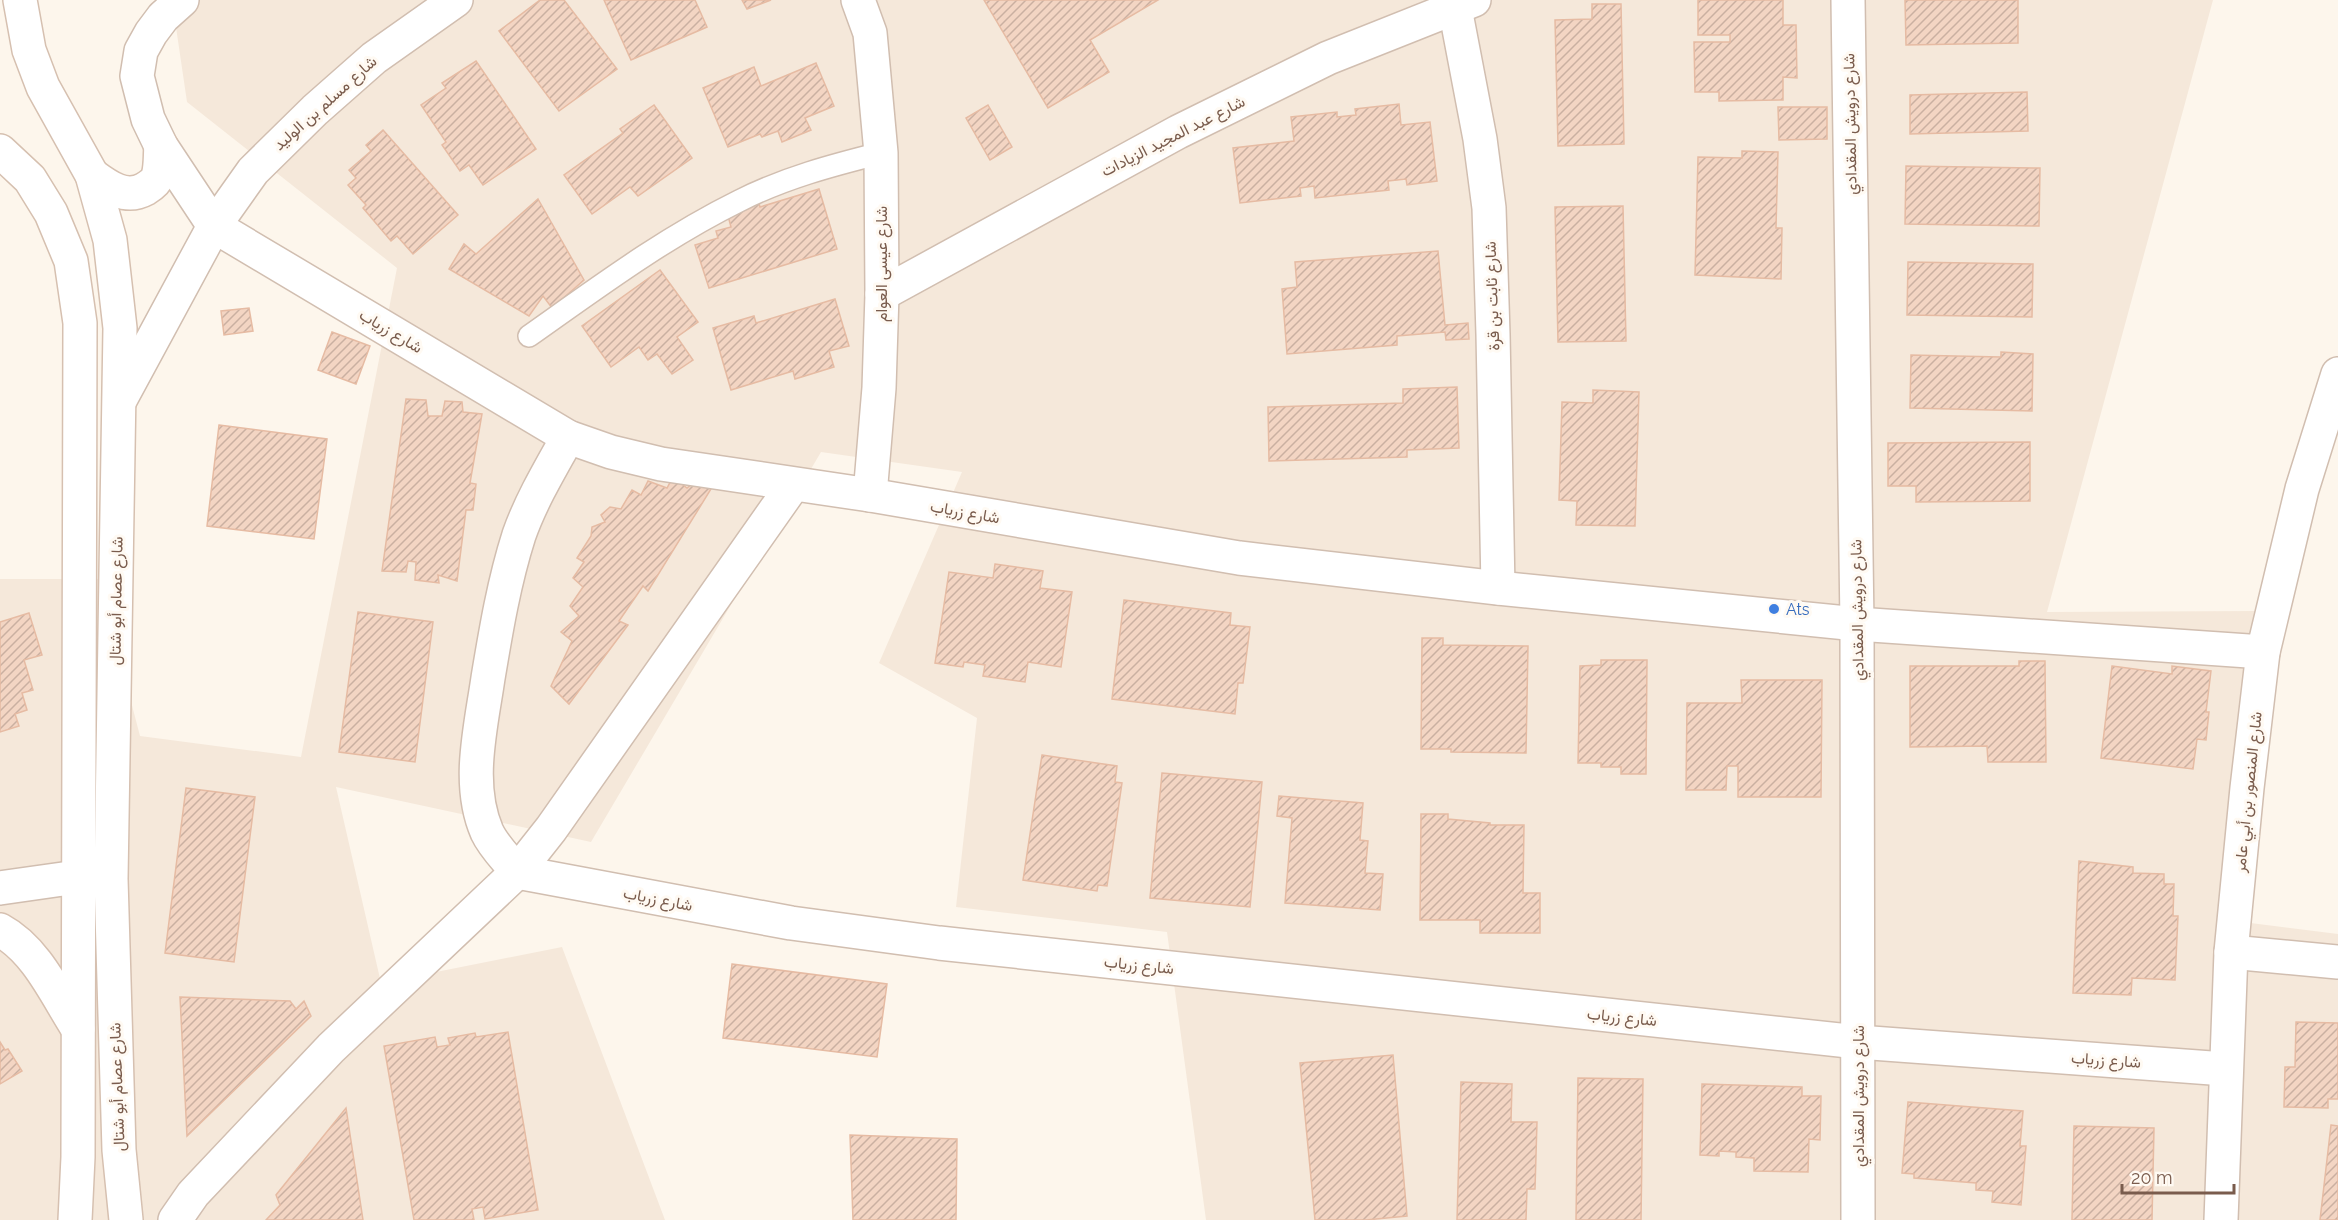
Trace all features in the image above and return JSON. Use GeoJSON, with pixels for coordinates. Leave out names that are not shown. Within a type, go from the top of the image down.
{"type":"FeatureCollection","features":[{"type":"Feature","properties":{"kind":"street","name":"شارع عصام أبو شتال"},"geometry":{"type":"LineString","coordinates":[[20,0],[29,50],[43,87],[92,175],[110,240],[120,328],[111,879],[119,1150],[126,1220]]}},
{"type":"Feature","properties":{"kind":"street"},"geometry":{"type":"LineString","coordinates":[[182,0],[163,17],[151,33],[141,51],[137,76],[148,119],[161,146],[213,226]]}},
{"type":"Feature","properties":{"kind":"street","name":"شارع مسلم بن الوليد"},"geometry":{"type":"LineString","coordinates":[[120,400],[213,226],[253,171],[315,110],[374,58],[456,0]]}},
{"type":"Feature","properties":{"kind":"street","name":"شارع عيسى العوام"},"geometry":{"type":"LineString","coordinates":[[858,0],[870,33],[881,153],[882,294],[879,388],[870,495]]}},
{"type":"Feature","properties":{"kind":"street","name":"شارع عيسى العوام"},"geometry":{"type":"LineString","coordinates":[[870,33],[878,0]]}},
{"type":"Feature","properties":{"kind":"street","name":"شارع درويش المقدادي"},"geometry":{"type":"LineString","coordinates":[[1848,0],[1857,624],[1858,1220]]}},
{"type":"Feature","properties":{"kind":"street","name":"شارع عبد المجيد الزيادات"},"geometry":{"type":"LineString","coordinates":[[882,294],[1178,132],[1328,58],[1465,4]]}},
{"type":"Feature","properties":{"kind":"street","name":"شارع ثابت بن قرة"},"geometry":{"type":"LineString","coordinates":[[1465,4],[1489,208],[1498,588]]}},
{"type":"Feature","properties":{"kind":"street"},"geometry":{"type":"LineString","coordinates":[[92,175],[119,191],[129,194],[139,192],[151,185],[158,176],[161,146]]}},
{"type":"Feature","properties":{"kind":"street"},"geometry":{"type":"LineString","coordinates":[[0,151],[30,179],[51,213],[72,261],[80,323],[78,1157],[75,1220]]}},
{"type":"Feature","properties":{"kind":"street","name":"شارع زرياب"},"geometry":{"type":"LineString","coordinates":[[213,226],[568,436],[611,452],[661,464],[870,495],[1239,558],[1498,588],[1857,624],[2263,652]]}},
{"type":"Feature","properties":{"kind":"street","name":"شارع المنصور بن أبي عامر"},"geometry":{"type":"LineString","coordinates":[[2221,1220],[2231,952],[2263,652],[2302,489],[2338,374]]}},
{"type":"Feature","properties":{"kind":"street"},"geometry":{"type":"LineString","coordinates":[[518,872],[496,848],[484,825],[477,780],[477,749],[506,583],[520,534],[543,482],[568,436]]}},
{"type":"Feature","properties":{"kind":"street"},"geometry":{"type":"LineString","coordinates":[[176,1220],[193,1194],[331,1048],[518,872],[551,829],[793,485]]}},
{"type":"Feature","properties":{"kind":"street","name":"شارع زرياب"},"geometry":{"type":"LineString","coordinates":[[518,872],[791,923],[939,943],[1858,1042],[2225,1069]]}},
{"type":"Feature","properties":{"kind":"street"},"geometry":{"type":"LineString","coordinates":[[0,888],[77,877],[111,879]]}},
{"type":"Feature","properties":{"kind":"street"},"geometry":{"type":"LineString","coordinates":[[0,930],[32,957],[78,1029]]}},
{"type":"Feature","properties":{"kind":"street"},"geometry":{"type":"LineString","coordinates":[[2231,952],[2338,963]]}},
{"type":"Feature","properties":{"kind":"lane"},"geometry":{"type":"LineString","coordinates":[[529,336],[625,268],[739,201],[810,173],[881,153]]}},
{"type":"Feature","properties":{"kind":"shaded area"},"geometry":{"type":"Polygon","coordinates":[[[172,0],[2213,0],[2047,612],[2258,611],[2219,919],[2338,934],[2338,1220],[1206,1220],[1167,932],[956,907],[977,718],[879,663],[962,472],[821,452],[591,842],[336,787],[381,983],[562,947],[665,1220],[0,1220],[0,579],[99,579],[140,736],[301,757],[397,268],[187,102],[172,0]]]}},
{"type":"Feature","properties":{"kind":"building"},"geometry":{"type":"Polygon","coordinates":[[[540,0],[564,0],[617,69],[559,111],[499,31],[540,0]]]}},
{"type":"Feature","properties":{"kind":"building"},"geometry":{"type":"Polygon","coordinates":[[[604,0],[695,0],[707,27],[631,60],[604,0]]]}},
{"type":"Feature","properties":{"kind":"building"},"geometry":{"type":"Polygon","coordinates":[[[742,0],[771,0],[747,9],[742,0]]]}},
{"type":"Feature","properties":{"kind":"building"},"geometry":{"type":"Polygon","coordinates":[[[984,0],[1158,0],[1090,40],[1109,72],[1048,108],[984,0]]]}},
{"type":"Feature","properties":{"kind":"building"},"geometry":{"type":"Polygon","coordinates":[[[1698,0],[1783,0],[1783,25],[1796,25],[1797,78],[1783,77],[1783,100],[1719,101],[1719,92],[1695,92],[1694,42],[1730,42],[1730,35],[1698,35],[1698,0]]]}},
{"type":"Feature","properties":{"kind":"building"},"geometry":{"type":"Polygon","coordinates":[[[1905,0],[2018,0],[2018,43],[1906,45],[1905,0]]]}},
{"type":"Feature","properties":{"kind":"building"},"geometry":{"type":"Polygon","coordinates":[[[1592,4],[1621,4],[1624,144],[1558,146],[1555,20],[1592,19],[1592,4]]]}},
{"type":"Feature","properties":{"kind":"building"},"geometry":{"type":"Polygon","coordinates":[[[476,61],[536,149],[483,185],[469,165],[460,171],[442,145],[446,142],[421,105],[446,88],[442,83],[476,61]]]}},
{"type":"Feature","properties":{"kind":"building"},"geometry":{"type":"Polygon","coordinates":[[[816,63],[834,106],[805,118],[811,130],[782,142],[778,131],[762,137],[760,134],[728,147],[703,88],[754,67],[761,86],[816,63]]]}},
{"type":"Feature","properties":{"kind":"building"},"geometry":{"type":"Polygon","coordinates":[[[2027,92],[2028,131],[1910,134],[1910,95],[2027,92]]]}},
{"type":"Feature","properties":{"kind":"building"},"geometry":{"type":"Polygon","coordinates":[[[1399,104],[1401,125],[1430,122],[1437,181],[1407,185],[1406,179],[1388,181],[1389,190],[1315,198],[1314,186],[1300,188],[1301,196],[1240,203],[1233,148],[1294,141],[1291,117],[1337,112],[1337,117],[1356,115],[1355,109],[1399,104]]]}},
{"type":"Feature","properties":{"kind":"building"},"geometry":{"type":"Polygon","coordinates":[[[654,105],[692,158],[638,196],[630,187],[592,214],[564,175],[623,133],[620,129],[654,105]]]}},
{"type":"Feature","properties":{"kind":"building"},"geometry":{"type":"Polygon","coordinates":[[[988,105],[1012,147],[990,160],[966,118],[988,105]]]}},
{"type":"Feature","properties":{"kind":"building"},"geometry":{"type":"Polygon","coordinates":[[[1778,107],[1827,107],[1827,139],[1779,140],[1778,107]]]}},
{"type":"Feature","properties":{"kind":"building"},"geometry":{"type":"Polygon","coordinates":[[[383,130],[458,215],[413,254],[397,236],[391,241],[363,208],[366,205],[348,185],[356,178],[349,170],[371,151],[366,145],[383,130]]]}},
{"type":"Feature","properties":{"kind":"building"},"geometry":{"type":"Polygon","coordinates":[[[1742,151],[1778,152],[1776,228],[1782,228],[1781,279],[1695,275],[1698,157],[1742,158],[1742,151]]]}},
{"type":"Feature","properties":{"kind":"building"},"geometry":{"type":"Polygon","coordinates":[[[1906,166],[2040,168],[2039,226],[1905,224],[1906,166]]]}},
{"type":"Feature","properties":{"kind":"building"},"geometry":{"type":"Polygon","coordinates":[[[819,189],[837,249],[709,288],[695,245],[718,238],[716,231],[731,227],[727,212],[759,203],[760,207],[819,189]]]}},
{"type":"Feature","properties":{"kind":"building"},"geometry":{"type":"Polygon","coordinates":[[[538,199],[584,280],[552,308],[543,296],[529,316],[449,269],[464,244],[476,254],[538,199]]]}},
{"type":"Feature","properties":{"kind":"building"},"geometry":{"type":"Polygon","coordinates":[[[1623,206],[1626,341],[1558,342],[1555,207],[1623,206]]]}},
{"type":"Feature","properties":{"kind":"building"},"geometry":{"type":"Polygon","coordinates":[[[1438,251],[1445,325],[1468,323],[1469,339],[1446,340],[1445,332],[1397,336],[1397,345],[1287,354],[1282,289],[1297,287],[1295,262],[1438,251]]]}},
{"type":"Feature","properties":{"kind":"building"},"geometry":{"type":"Polygon","coordinates":[[[1908,262],[2033,264],[2032,317],[1907,315],[1908,262]]]}},
{"type":"Feature","properties":{"kind":"building"},"geometry":{"type":"Polygon","coordinates":[[[660,270],[698,322],[677,337],[693,360],[672,374],[657,354],[648,360],[639,347],[611,367],[582,326],[660,270]]]}},
{"type":"Feature","properties":{"kind":"building"},"geometry":{"type":"Polygon","coordinates":[[[835,299],[849,346],[829,351],[834,367],[795,379],[793,371],[731,390],[713,328],[754,316],[756,323],[835,299]]]}},
{"type":"Feature","properties":{"kind":"building"},"geometry":{"type":"Polygon","coordinates":[[[249,308],[253,331],[224,335],[221,311],[249,308]]]}},
{"type":"Feature","properties":{"kind":"building"},"geometry":{"type":"Polygon","coordinates":[[[332,332],[370,346],[356,384],[318,370],[332,332]]]}},
{"type":"Feature","properties":{"kind":"building"},"geometry":{"type":"Polygon","coordinates":[[[2001,352],[2033,354],[2032,411],[1910,408],[1911,355],[2001,357],[2001,352]]]}},
{"type":"Feature","properties":{"kind":"building"},"geometry":{"type":"Polygon","coordinates":[[[1457,387],[1459,448],[1407,450],[1407,457],[1269,461],[1268,407],[1403,403],[1403,389],[1457,387]]]}},
{"type":"Feature","properties":{"kind":"building"},"geometry":{"type":"Polygon","coordinates":[[[1593,390],[1639,392],[1635,526],[1576,525],[1577,501],[1559,500],[1562,402],[1593,403],[1593,390]]]}},
{"type":"Feature","properties":{"kind":"building"},"geometry":{"type":"Polygon","coordinates":[[[406,399],[426,400],[428,416],[442,416],[445,401],[462,402],[463,412],[482,414],[470,483],[476,484],[473,510],[466,510],[457,581],[438,575],[439,583],[415,580],[416,562],[408,561],[406,572],[382,571],[406,399]]]}},
{"type":"Feature","properties":{"kind":"building"},"geometry":{"type":"Polygon","coordinates":[[[219,425],[327,439],[314,539],[207,526],[219,425]]]}},
{"type":"Feature","properties":{"kind":"building"},"geometry":{"type":"Polygon","coordinates":[[[2030,442],[2030,501],[1916,502],[1916,486],[1888,486],[1888,443],[2030,442]]]}},
{"type":"Feature","properties":{"kind":"building"},"geometry":{"type":"Polygon","coordinates":[[[673,477],[687,488],[699,478],[711,489],[648,591],[643,586],[619,621],[628,625],[569,704],[551,686],[572,641],[561,632],[579,616],[570,606],[583,587],[573,578],[584,562],[577,558],[591,536],[592,527],[605,522],[601,515],[610,507],[621,509],[632,490],[641,495],[648,481],[667,488],[673,477]]]}},
{"type":"Feature","properties":{"kind":"building"},"geometry":{"type":"Polygon","coordinates":[[[995,564],[1043,571],[1040,588],[1072,592],[1061,667],[1028,662],[1025,682],[983,676],[985,665],[964,662],[963,667],[935,663],[949,572],[993,578],[995,564]]]}},
{"type":"Feature","properties":{"kind":"building"},"geometry":{"type":"Polygon","coordinates":[[[1124,600],[1231,613],[1230,625],[1250,627],[1243,683],[1238,683],[1235,714],[1112,699],[1124,600]]]}},
{"type":"Feature","properties":{"kind":"building"},"geometry":{"type":"Polygon","coordinates":[[[358,612],[433,622],[415,762],[339,752],[358,612]]]}},
{"type":"Feature","properties":{"kind":"building"},"geometry":{"type":"Polygon","coordinates":[[[29,613],[42,655],[24,660],[33,690],[22,693],[27,710],[15,714],[19,726],[0,732],[0,622],[29,613]]]}},
{"type":"Feature","properties":{"kind":"building"},"geometry":{"type":"Polygon","coordinates":[[[1422,638],[1443,638],[1443,645],[1528,646],[1526,753],[1451,752],[1451,749],[1421,749],[1422,638]]]}},
{"type":"Feature","properties":{"kind":"building"},"geometry":{"type":"Polygon","coordinates":[[[1601,660],[1647,660],[1646,774],[1621,774],[1621,767],[1601,767],[1601,763],[1578,763],[1580,666],[1601,665],[1601,660]]]}},
{"type":"Feature","properties":{"kind":"building"},"geometry":{"type":"Polygon","coordinates":[[[2019,661],[2045,661],[2046,762],[1988,762],[1987,746],[1910,747],[1910,666],[2019,666],[2019,661]]]}},
{"type":"Feature","properties":{"kind":"building"},"geometry":{"type":"Polygon","coordinates":[[[2112,666],[2172,674],[2172,666],[2211,671],[2206,712],[2209,712],[2206,740],[2197,739],[2193,769],[2101,758],[2112,666]]]}},
{"type":"Feature","properties":{"kind":"building"},"geometry":{"type":"Polygon","coordinates":[[[1741,680],[1822,680],[1821,797],[1738,797],[1738,766],[1727,766],[1726,790],[1686,790],[1687,703],[1742,703],[1741,680]]]}},
{"type":"Feature","properties":{"kind":"building"},"geometry":{"type":"Polygon","coordinates":[[[1042,755],[1117,766],[1115,782],[1122,783],[1107,886],[1098,885],[1097,891],[1023,880],[1042,755]]]}},
{"type":"Feature","properties":{"kind":"building"},"geometry":{"type":"Polygon","coordinates":[[[1162,773],[1262,782],[1250,907],[1150,898],[1162,773]]]}},
{"type":"Feature","properties":{"kind":"building"},"geometry":{"type":"Polygon","coordinates":[[[186,788],[255,797],[234,962],[165,953],[186,788]]]}},
{"type":"Feature","properties":{"kind":"building"},"geometry":{"type":"Polygon","coordinates":[[[1279,796],[1363,803],[1360,840],[1368,841],[1365,873],[1383,874],[1380,910],[1285,903],[1292,818],[1277,816],[1279,796]]]}},
{"type":"Feature","properties":{"kind":"building"},"geometry":{"type":"Polygon","coordinates":[[[1421,814],[1448,814],[1448,819],[1490,823],[1490,825],[1524,825],[1523,893],[1540,893],[1540,933],[1480,933],[1480,920],[1420,920],[1421,814]]]}},
{"type":"Feature","properties":{"kind":"building"},"geometry":{"type":"Polygon","coordinates":[[[2079,861],[2133,867],[2133,873],[2164,874],[2164,884],[2174,884],[2173,916],[2178,916],[2175,980],[2132,978],[2131,995],[2073,993],[2079,861]]]}},
{"type":"Feature","properties":{"kind":"building"},"geometry":{"type":"Polygon","coordinates":[[[732,964],[887,984],[877,1057],[723,1038],[732,964]]]}},
{"type":"Feature","properties":{"kind":"building"},"geometry":{"type":"Polygon","coordinates":[[[180,997],[290,1001],[296,1009],[304,1001],[311,1016],[187,1136],[180,997]]]}},
{"type":"Feature","properties":{"kind":"building"},"geometry":{"type":"Polygon","coordinates":[[[2296,1022],[2338,1023],[2338,1099],[2328,1099],[2328,1108],[2284,1107],[2285,1067],[2295,1067],[2296,1022]]]}},
{"type":"Feature","properties":{"kind":"building"},"geometry":{"type":"Polygon","coordinates":[[[508,1032],[538,1210],[485,1219],[483,1207],[472,1209],[474,1220],[414,1220],[384,1046],[435,1037],[437,1047],[450,1045],[448,1038],[475,1033],[476,1037],[508,1032]]]}},
{"type":"Feature","properties":{"kind":"building"},"geometry":{"type":"Polygon","coordinates":[[[0,1042],[5,1050],[8,1049],[22,1071],[0,1084],[0,1042]]]}},
{"type":"Feature","properties":{"kind":"building"},"geometry":{"type":"Polygon","coordinates":[[[1393,1055],[1407,1216],[1366,1220],[1315,1220],[1300,1063],[1393,1055]]]}},
{"type":"Feature","properties":{"kind":"building"},"geometry":{"type":"Polygon","coordinates":[[[1578,1078],[1643,1079],[1641,1220],[1576,1220],[1578,1078]]]}},
{"type":"Feature","properties":{"kind":"building"},"geometry":{"type":"Polygon","coordinates":[[[1461,1082],[1512,1084],[1511,1122],[1537,1122],[1535,1189],[1527,1189],[1526,1220],[1457,1220],[1461,1082]]]}},
{"type":"Feature","properties":{"kind":"building"},"geometry":{"type":"Polygon","coordinates":[[[1702,1084],[1802,1087],[1802,1096],[1821,1096],[1820,1140],[1809,1139],[1808,1172],[1754,1171],[1754,1158],[1736,1157],[1736,1152],[1719,1151],[1719,1156],[1700,1155],[1702,1084]]]}},
{"type":"Feature","properties":{"kind":"building"},"geometry":{"type":"Polygon","coordinates":[[[1908,1102],[2023,1111],[2020,1146],[2026,1146],[2021,1205],[1992,1202],[1993,1191],[1976,1190],[1976,1183],[1914,1178],[1914,1174],[1902,1173],[1908,1102]]]}},
{"type":"Feature","properties":{"kind":"building"},"geometry":{"type":"Polygon","coordinates":[[[346,1108],[363,1220],[266,1220],[280,1205],[276,1195],[346,1108]]]}},
{"type":"Feature","properties":{"kind":"building"},"geometry":{"type":"Polygon","coordinates":[[[2331,1125],[2338,1126],[2338,1220],[2320,1220],[2331,1125]]]}},
{"type":"Feature","properties":{"kind":"building"},"geometry":{"type":"Polygon","coordinates":[[[2074,1126],[2154,1128],[2152,1220],[2072,1220],[2074,1126]]]}},
{"type":"Feature","properties":{"kind":"building"},"geometry":{"type":"Polygon","coordinates":[[[850,1135],[957,1139],[956,1220],[853,1220],[850,1135]]]}},
{"type":"Feature","properties":{"kind":"place","name":"Ats"},"geometry":{"type":"Point","coordinates":[1774,609]}}]}
